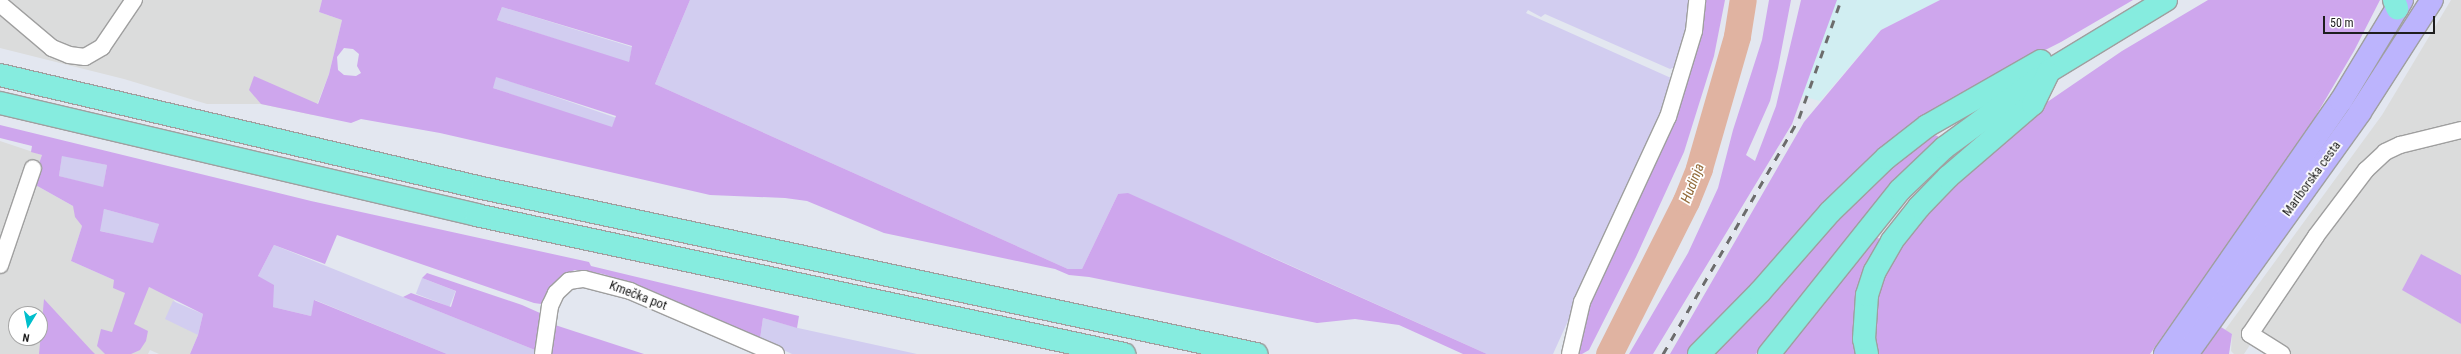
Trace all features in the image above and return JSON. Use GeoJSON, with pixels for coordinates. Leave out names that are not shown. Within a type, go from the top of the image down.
{"type":"FeatureCollection","features":[{"type":"Feature","properties":{"kind":"highway"},"geometry":{"type":"LineString","coordinates":[[1769,354],[1900,190],[1944,148],[2049,71],[2166,0]]}},
{"type":"Feature","properties":{"kind":"highway"},"geometry":{"type":"LineString","coordinates":[[1699,354],[1760,292],[1830,212],[1886,158],[1927,126],[2046,58],[2073,56]]}},
{"type":"Feature","properties":{"kind":"highway"},"geometry":{"type":"LineString","coordinates":[[1867,354],[1864,331],[1867,295],[1875,271],[1892,241],[1919,207],[1948,177],[2033,104],[2049,71]]}},
{"type":"Feature","properties":{"kind":"highway"},"geometry":{"type":"LineString","coordinates":[[0,75],[482,188],[1256,354]]}},
{"type":"Feature","properties":{"kind":"highway"},"geometry":{"type":"LineString","coordinates":[[0,103],[476,215],[1124,354]]}},
{"type":"Feature","properties":{"kind":"main road","name":"Mariborska cesta"},"geometry":{"type":"LineString","coordinates":[[2186,354],[2360,112],[2432,0]]}},
{"type":"Feature","properties":{"kind":"main road","name":"Mariborska cesta"},"geometry":{"type":"LineString","coordinates":[[2165,354],[2341,102],[2398,3]]}},
{"type":"Feature","properties":{"kind":"street"},"geometry":{"type":"LineString","coordinates":[[0,4],[52,48],[69,55],[85,57],[102,47],[134,0]]}},
{"type":"Feature","properties":{"kind":"street"},"geometry":{"type":"LineString","coordinates":[[1570,354],[1582,302],[1668,117],[1694,31],[1697,0]]}},
{"type":"Feature","properties":{"kind":"street"},"geometry":{"type":"LineString","coordinates":[[2282,354],[2250,334],[2316,236],[2366,170],[2385,152],[2400,145],[2461,130]]}},
{"type":"Feature","properties":{"kind":"street"},"geometry":{"type":"LineString","coordinates":[[0,265],[33,168]]}},
{"type":"Feature","properties":{"kind":"street","name":"Kmečka pot"},"geometry":{"type":"LineString","coordinates":[[543,354],[550,306],[556,292],[569,281],[584,279],[630,290],[776,354]]}},
{"type":"Feature","properties":{"kind":"shaded area"},"geometry":{"type":"Polygon","coordinates":[[[0,0],[322,0],[319,12],[342,20],[329,74],[313,115],[261,104],[207,104],[124,79],[0,48],[0,0]]]}},
{"type":"Feature","properties":{"kind":"shaded area"},"geometry":{"type":"Polygon","coordinates":[[[322,0],[690,0],[655,84],[1068,269],[1082,269],[1118,194],[1128,193],[1487,354],[1463,354],[1399,325],[1355,319],[1317,323],[1089,277],[1069,275],[1055,269],[884,233],[807,201],[785,198],[710,195],[440,133],[361,119],[351,123],[261,104],[249,90],[254,76],[318,104],[329,74],[342,20],[319,12],[322,0]],[[502,7],[497,20],[629,62],[632,46],[502,7]],[[344,48],[337,57],[338,70],[344,75],[356,76],[361,73],[357,66],[359,54],[353,49],[344,48]],[[496,77],[493,88],[612,127],[616,116],[496,77]]]}},
{"type":"Feature","properties":{"kind":"shaded area"},"geometry":{"type":"Polygon","coordinates":[[[690,0],[1693,0],[1678,66],[1670,69],[1545,14],[1541,17],[1528,10],[1526,13],[1671,78],[1673,89],[1553,354],[1487,354],[1265,254],[1118,194],[1082,269],[1068,269],[655,84],[690,0]]]}},
{"type":"Feature","properties":{"kind":"shaded area"},"geometry":{"type":"Polygon","coordinates":[[[1702,0],[1725,0],[1714,56],[1684,152],[1636,257],[1589,350],[1582,354],[1575,354],[1583,319],[1671,121],[1702,0]]]}},
{"type":"Feature","properties":{"kind":"shaded area"},"geometry":{"type":"Polygon","coordinates":[[[1769,0],[1791,0],[1770,101],[1746,155],[1755,161],[1776,106],[1801,0],[1837,0],[1792,124],[1653,354],[1629,354],[1688,253],[1718,188],[1733,130],[1762,40],[1769,0]]]}},
{"type":"Feature","properties":{"kind":"shaded area"},"geometry":{"type":"Polygon","coordinates":[[[1836,0],[1940,0],[1881,30],[1820,101],[1802,96],[1836,0]]]}},
{"type":"Feature","properties":{"kind":"shaded area"},"geometry":{"type":"Polygon","coordinates":[[[1940,0],[2133,0],[2061,42],[1977,85],[1691,354],[1670,354],[1804,122],[1881,30],[1940,0]]]}},
{"type":"Feature","properties":{"kind":"shaded area"},"geometry":{"type":"Polygon","coordinates":[[[2208,0],[2380,0],[2354,51],[2298,146],[2287,159],[2150,354],[1875,354],[1873,338],[1876,295],[1884,276],[1902,246],[1927,214],[1954,185],[2040,107],[2122,51],[2208,0]]]}},
{"type":"Feature","properties":{"kind":"shaded area"},"geometry":{"type":"Polygon","coordinates":[[[2451,0],[2461,0],[2461,275],[2421,255],[2403,290],[2461,324],[2461,354],[2264,354],[2250,345],[2244,354],[2234,354],[2231,351],[2232,334],[2225,330],[2382,115],[2451,0]]]}},
{"type":"Feature","properties":{"kind":"shaded area"},"geometry":{"type":"Polygon","coordinates":[[[502,7],[632,47],[629,63],[497,20],[502,7]]]}},
{"type":"Feature","properties":{"kind":"shaded area"},"geometry":{"type":"Polygon","coordinates":[[[495,76],[616,118],[612,129],[491,87],[495,76]]]}},
{"type":"Feature","properties":{"kind":"shaded area"},"geometry":{"type":"Polygon","coordinates":[[[0,125],[311,201],[589,262],[591,266],[799,316],[797,328],[763,318],[760,339],[735,331],[642,287],[603,274],[587,271],[575,270],[567,273],[559,279],[541,304],[534,303],[337,235],[325,264],[274,245],[258,276],[274,285],[273,307],[311,316],[314,300],[447,354],[190,354],[198,335],[203,314],[149,287],[134,324],[148,331],[146,341],[140,350],[131,354],[105,354],[97,346],[101,329],[112,332],[125,293],[113,288],[114,280],[71,261],[82,226],[75,217],[73,206],[32,183],[42,155],[31,152],[32,146],[0,138],[0,125]],[[62,156],[59,176],[103,187],[107,165],[62,156]],[[104,209],[100,231],[153,243],[159,224],[104,209]]]}},
{"type":"Feature","properties":{"kind":"shaded area"},"geometry":{"type":"Polygon","coordinates":[[[1928,136],[1938,136],[1937,141],[1870,215],[1756,354],[1715,354],[1763,298],[1833,223],[1892,164],[1928,136]]]}},
{"type":"Feature","properties":{"kind":"shaded area"},"geometry":{"type":"Polygon","coordinates":[[[0,141],[42,155],[32,183],[73,206],[82,226],[71,261],[114,280],[149,287],[171,296],[198,335],[190,354],[159,354],[150,350],[148,354],[0,354],[0,141]]]}},
{"type":"Feature","properties":{"kind":"shaded area"},"geometry":{"type":"Polygon","coordinates":[[[62,155],[107,165],[103,188],[59,176],[62,155]]]}},
{"type":"Feature","properties":{"kind":"shaded area"},"geometry":{"type":"Polygon","coordinates":[[[104,209],[159,224],[153,245],[98,230],[104,209]]]}},
{"type":"Feature","properties":{"kind":"shaded area"},"geometry":{"type":"Polygon","coordinates":[[[1877,238],[1882,239],[1862,354],[1780,354],[1873,240],[1877,238]]]}},
{"type":"Feature","properties":{"kind":"shaded area"},"geometry":{"type":"Polygon","coordinates":[[[274,245],[535,350],[535,354],[447,354],[315,300],[311,316],[273,307],[258,276],[274,245]]]}},
{"type":"Feature","properties":{"kind":"shaded area"},"geometry":{"type":"Polygon","coordinates":[[[2421,254],[2461,275],[2461,324],[2402,290],[2421,254]]]}},
{"type":"Feature","properties":{"kind":"shaded area"},"geometry":{"type":"Polygon","coordinates":[[[427,273],[522,305],[540,313],[544,322],[539,354],[535,354],[535,350],[403,297],[411,293],[451,307],[456,291],[422,278],[427,273]]]}},
{"type":"Feature","properties":{"kind":"shaded area"},"geometry":{"type":"Polygon","coordinates":[[[422,278],[456,291],[450,307],[416,294],[422,278]]]}},
{"type":"Feature","properties":{"kind":"shaded area"},"geometry":{"type":"Polygon","coordinates":[[[44,299],[95,354],[39,354],[40,346],[48,346],[48,306],[43,306],[44,299]]]}},
{"type":"Feature","properties":{"kind":"shaded area"},"geometry":{"type":"Polygon","coordinates":[[[173,301],[203,314],[198,335],[165,319],[173,301]]]}},
{"type":"Feature","properties":{"kind":"shaded area"},"geometry":{"type":"Polygon","coordinates":[[[763,318],[798,328],[917,354],[792,354],[760,339],[763,318]]]}},
{"type":"Feature","properties":{"kind":"shaded area"},"geometry":{"type":"Polygon","coordinates":[[[552,324],[644,354],[549,354],[552,324]]]}},
{"type":"Feature","properties":{"kind":"shaded area"},"geometry":{"type":"Polygon","coordinates":[[[2221,327],[2232,334],[2229,354],[2201,354],[2221,327]]]}},
{"type":"Feature","properties":{"kind":"waterway","name":"Hudinja"},"geometry":{"type":"LineString","coordinates":[[1609,354],[1686,201],[1699,168],[1737,36],[1743,0]]}},
{"type":"Feature","properties":{"kind":"railway"},"geometry":{"type":"LineString","coordinates":[[1663,354],[1799,118],[1841,0]]}}]}
